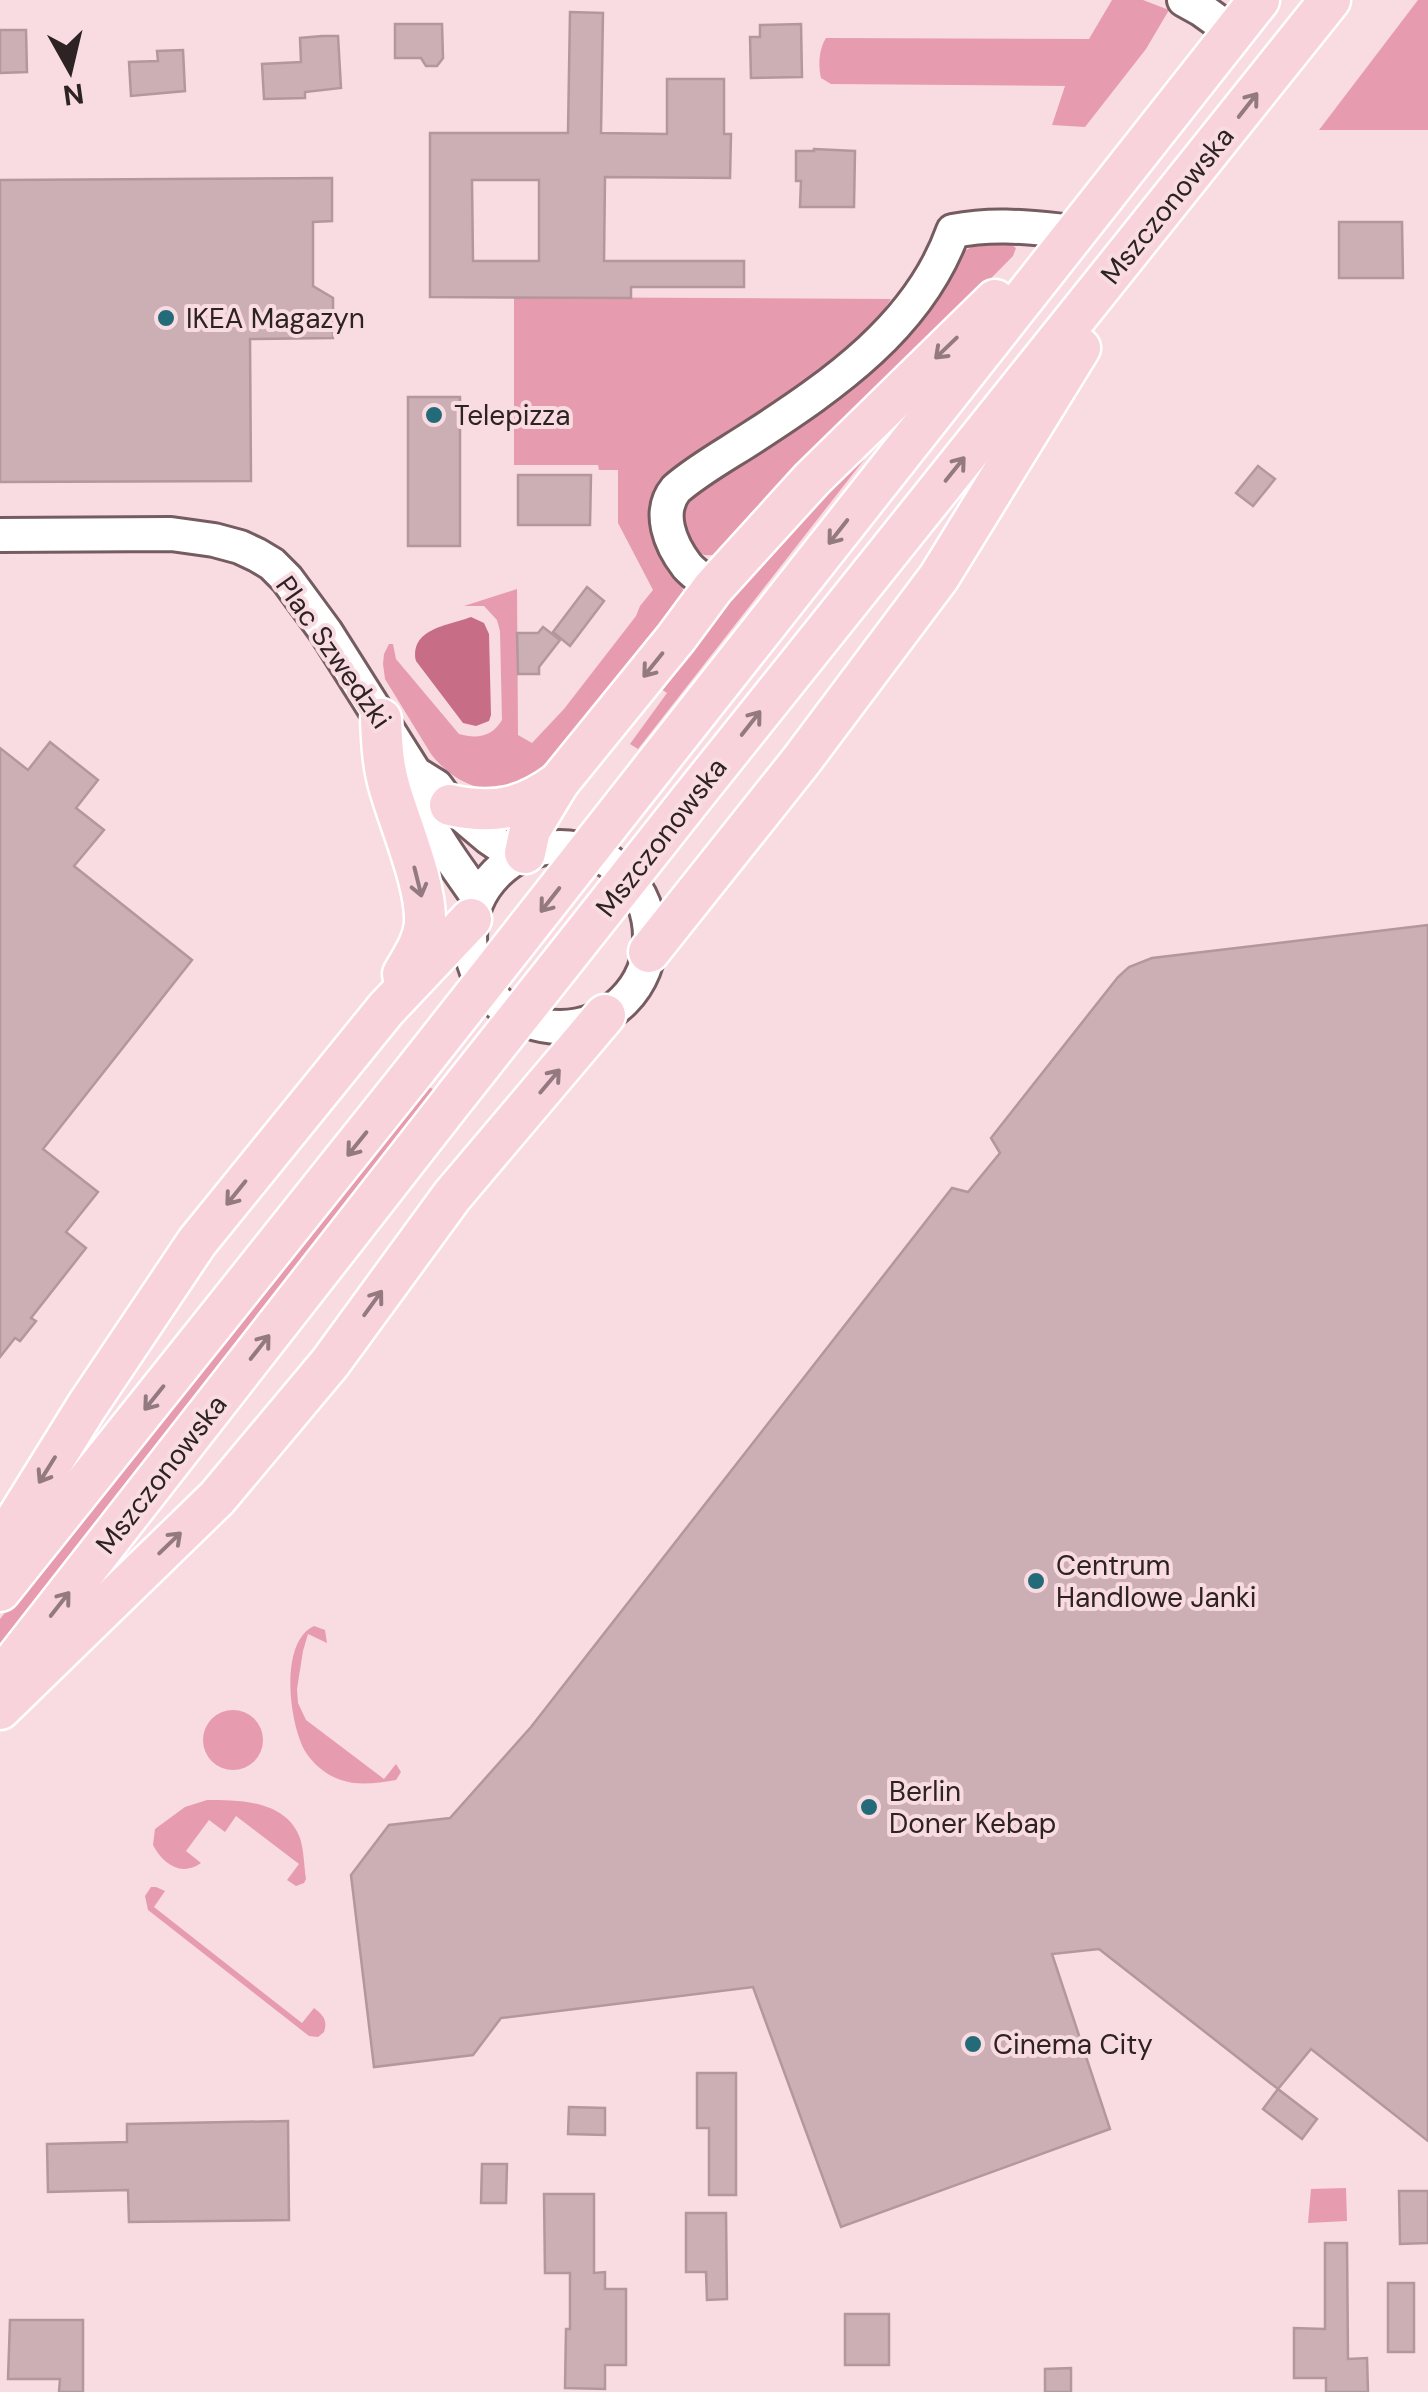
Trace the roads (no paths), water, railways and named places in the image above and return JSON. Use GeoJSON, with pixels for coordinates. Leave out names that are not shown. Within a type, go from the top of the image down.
{"type":"FeatureCollection","features":[{"type":"Feature","properties":{"kind":"main road","name":"Mszczonowska"},"geometry":{"type":"LineString","coordinates":[[0,1591],[418,1068],[1259,0]]}},
{"type":"Feature","properties":{"kind":"main road","name":"Mszczonowska"},"geometry":{"type":"LineString","coordinates":[[0,1680],[691,799],[1330,0]]}},
{"type":"Feature","properties":{"kind":"main road"},"geometry":{"type":"LineString","coordinates":[[521,855],[530,830],[559,782],[713,588],[812,479],[1116,182]]}},
{"type":"Feature","properties":{"kind":"main road"},"geometry":{"type":"LineString","coordinates":[[650,952],[801,762],[939,577],[1165,208]]}},
{"type":"Feature","properties":{"kind":"main road"},"geometry":{"type":"LineString","coordinates":[[381,720],[389,785],[425,913],[423,938],[392,990],[386,1008]]}},
{"type":"Feature","properties":{"kind":"main road"},"geometry":{"type":"LineString","coordinates":[[450,805],[477,810],[515,806],[559,782]]}},
{"type":"Feature","properties":{"kind":"main road"},"geometry":{"type":"LineString","coordinates":[[0,1546],[196,1242],[386,1008],[474,909]]}},
{"type":"Feature","properties":{"kind":"main road"},"geometry":{"type":"LineString","coordinates":[[0,1709],[217,1498],[330,1362],[452,1196],[605,1016]]}},
{"type":"Feature","properties":{"kind":"street"},"geometry":{"type":"LineString","coordinates":[[1184,0],[1234,33]]}},
{"type":"Feature","properties":{"kind":"street"},"geometry":{"type":"LineString","coordinates":[[713,588],[688,567],[668,529],[665,514],[676,489],[805,403],[872,350],[932,275],[953,231],[995,225],[1065,230]]}},
{"type":"Feature","properties":{"kind":"street","name":"Plac Szwedzki"},"geometry":{"type":"LineString","coordinates":[[0,534],[171,534],[214,540],[257,555],[287,579],[326,632],[415,773]]}},
{"type":"Feature","properties":{"kind":"street"},"geometry":{"type":"LineString","coordinates":[[415,773],[436,786],[450,805],[489,838],[521,855]]}},
{"type":"Feature","properties":{"kind":"street"},"geometry":{"type":"LineString","coordinates":[[415,773],[416,791],[430,824],[474,909]]}},
{"type":"Feature","properties":{"kind":"street"},"geometry":{"type":"LineString","coordinates":[[552,847],[579,848],[616,866],[635,886],[650,924],[650,952],[634,988],[605,1016],[577,1026],[548,1026],[507,1010],[478,977],[470,949],[474,909],[490,879],[521,855],[552,847]]}},
{"type":"Feature","properties":{"kind":"place","name":"IKEA Magazyn"},"geometry":{"type":"Point","coordinates":[166,318]}},
{"type":"Feature","properties":{"kind":"place","name":"Telepizza"},"geometry":{"type":"Point","coordinates":[434,415]}},
{"type":"Feature","properties":{"kind":"place","name":"Centrum Handlowe Janki"},"geometry":{"type":"Point","coordinates":[1036,1581]}},
{"type":"Feature","properties":{"kind":"place","name":"Berlin Doner Kebap"},"geometry":{"type":"Point","coordinates":[869,1807]}},
{"type":"Feature","properties":{"kind":"place","name":"Cinema City"},"geometry":{"type":"Point","coordinates":[973,2044]}}]}
